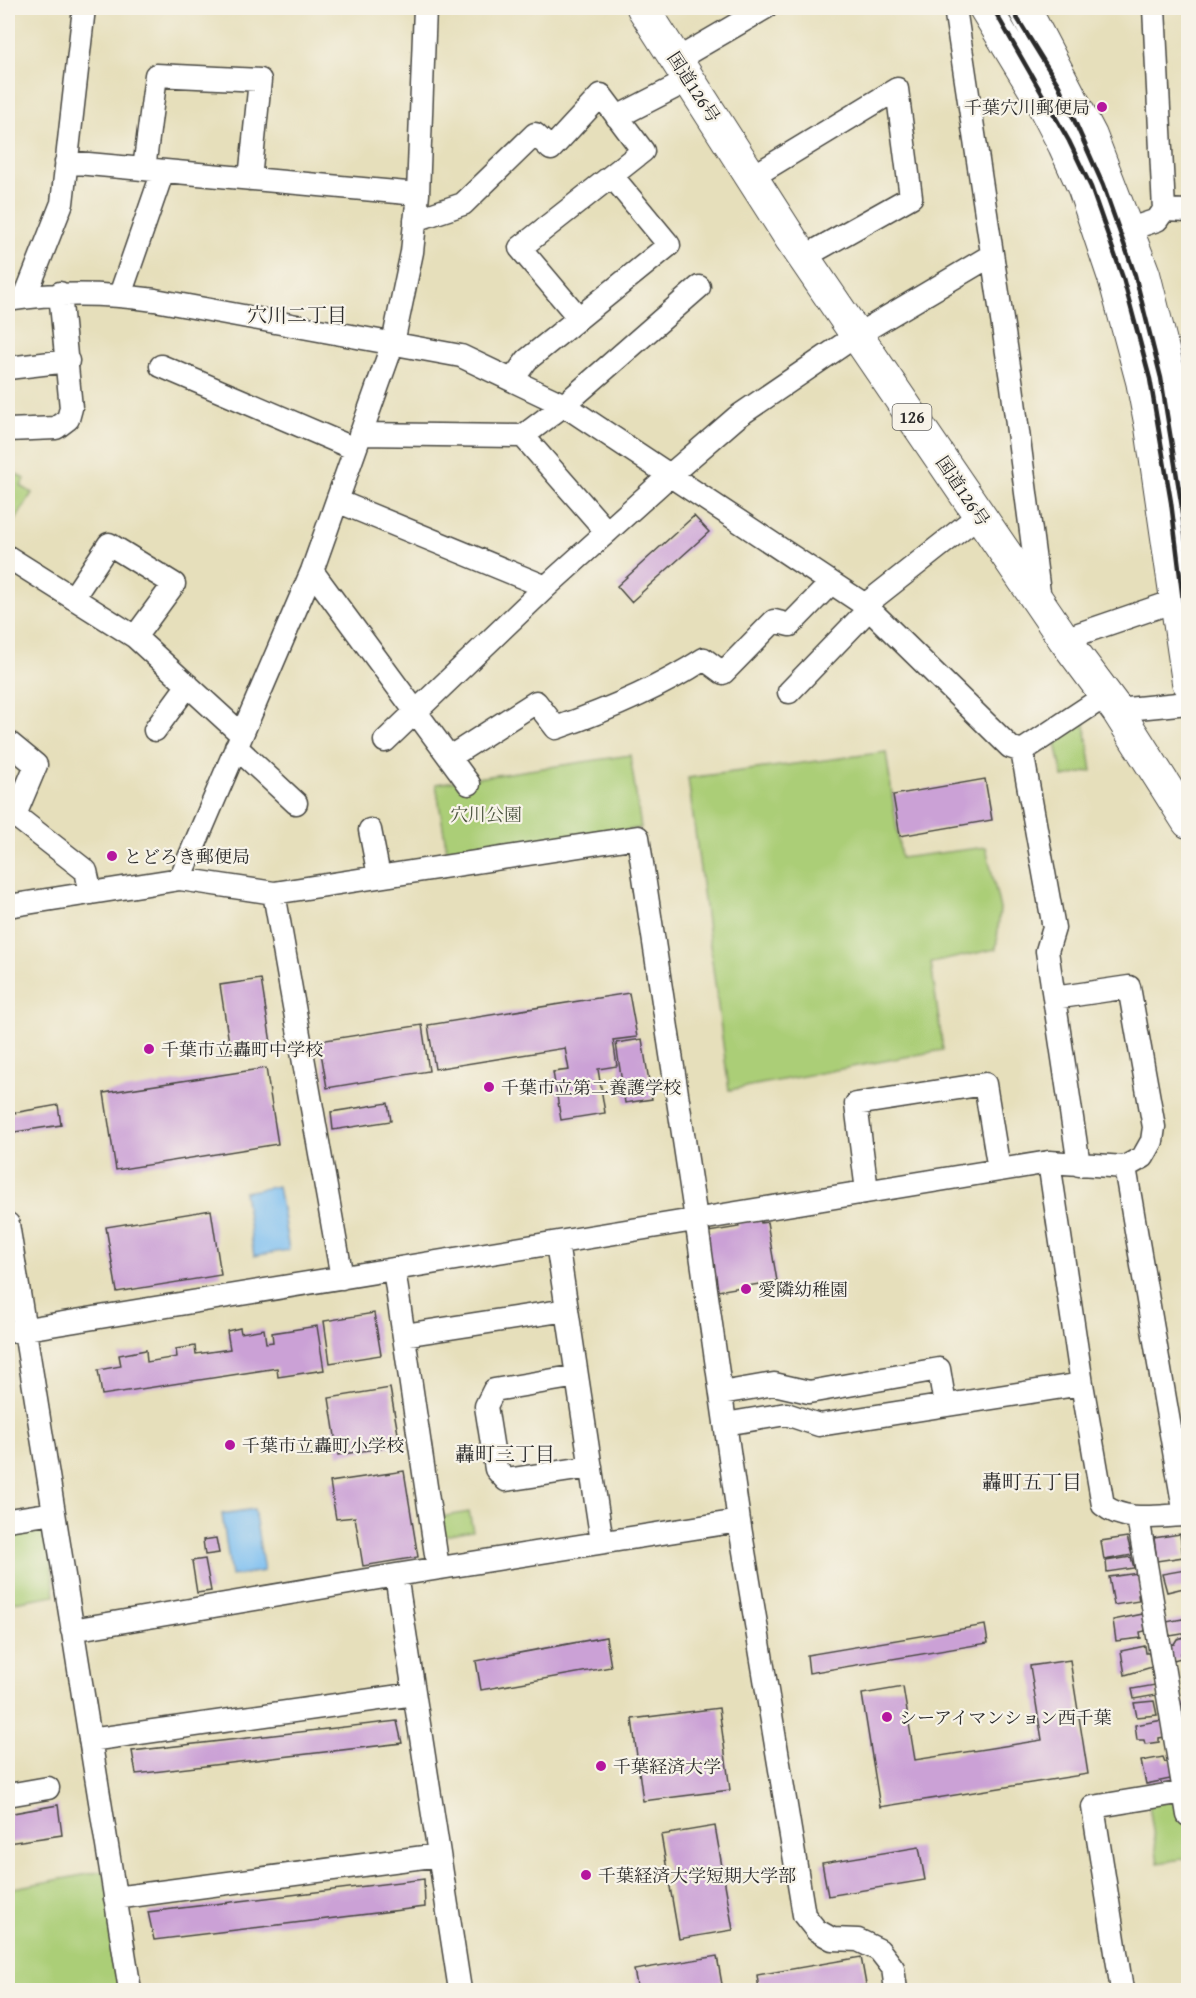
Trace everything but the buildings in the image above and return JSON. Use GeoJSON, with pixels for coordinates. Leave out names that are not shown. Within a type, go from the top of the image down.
{"type":"FeatureCollection","features":[{"type":"Feature","properties":{"kind":"highway"},"geometry":{"type":"LineString","coordinates":[[985,8],[1039,97],[1064,145],[1084,189],[1116,281],[1149,415],[1188,682]]}},
{"type":"Feature","properties":{"kind":"highway"},"geometry":{"type":"LineString","coordinates":[[1024,8],[1091,136],[1144,274],[1179,424],[1188,494]]}},
{"type":"Feature","properties":{"kind":"highway","name":"国道126号"},"geometry":{"type":"LineString","coordinates":[[654,11],[682,70],[804,257],[1064,639],[1111,703],[1188,822]]}},
{"type":"Feature","properties":{"kind":"street"},"geometry":{"type":"LineString","coordinates":[[16,298],[62,203],[84,8]]}},
{"type":"Feature","properties":{"kind":"street"},"geometry":{"type":"LineString","coordinates":[[180,879],[312,571],[393,343],[412,252],[418,194],[426,8]]}},
{"type":"Feature","properties":{"kind":"street"},"geometry":{"type":"LineString","coordinates":[[617,117],[765,8]]}},
{"type":"Feature","properties":{"kind":"street"},"geometry":{"type":"LineString","coordinates":[[955,8],[1014,398],[1040,604]]}},
{"type":"Feature","properties":{"kind":"street"},"geometry":{"type":"LineString","coordinates":[[1128,230],[1157,220],[1164,210],[1154,8]]}},
{"type":"Feature","properties":{"kind":"street"},"geometry":{"type":"LineString","coordinates":[[120,295],[154,170],[156,75],[260,80],[250,179]]}},
{"type":"Feature","properties":{"kind":"street"},"geometry":{"type":"LineString","coordinates":[[752,177],[897,89],[911,197],[804,257]]}},
{"type":"Feature","properties":{"kind":"street"},"geometry":{"type":"LineString","coordinates":[[415,220],[463,204],[535,134],[551,149],[601,95],[643,151],[520,248],[579,318]]}},
{"type":"Feature","properties":{"kind":"street"},"geometry":{"type":"LineString","coordinates":[[66,162],[418,194]]}},
{"type":"Feature","properties":{"kind":"street"},"geometry":{"type":"LineString","coordinates":[[512,380],[527,360],[669,245],[612,176]]}},
{"type":"Feature","properties":{"kind":"street"},"geometry":{"type":"LineString","coordinates":[[1164,210],[1188,211]]}},
{"type":"Feature","properties":{"kind":"street"},"geometry":{"type":"LineString","coordinates":[[385,741],[546,587],[737,417],[857,335],[992,255]]}},
{"type":"Feature","properties":{"kind":"street"},"geometry":{"type":"LineString","coordinates":[[161,366],[358,441],[523,436],[564,405],[699,287]]}},
{"type":"Feature","properties":{"kind":"street"},"geometry":{"type":"LineString","coordinates":[[16,298],[60,293],[120,295],[461,356],[564,405],[867,607],[1010,747],[1022,751],[1111,703],[1188,703]]}},
{"type":"Feature","properties":{"kind":"street"},"geometry":{"type":"LineString","coordinates":[[8,430],[56,428],[68,419],[71,408],[60,293]]}},
{"type":"Feature","properties":{"kind":"street"},"geometry":{"type":"LineString","coordinates":[[8,368],[68,361]]}},
{"type":"Feature","properties":{"kind":"street"},"geometry":{"type":"LineString","coordinates":[[523,436],[607,532]]}},
{"type":"Feature","properties":{"kind":"street"},"geometry":{"type":"LineString","coordinates":[[337,501],[546,587]]}},
{"type":"Feature","properties":{"kind":"street"},"geometry":{"type":"LineString","coordinates":[[789,692],[867,607],[979,515]]}},
{"type":"Feature","properties":{"kind":"street"},"geometry":{"type":"LineString","coordinates":[[73,598],[109,544],[174,584],[135,637]]}},
{"type":"Feature","properties":{"kind":"street"},"geometry":{"type":"LineString","coordinates":[[8,557],[135,637],[188,685],[296,803]]}},
{"type":"Feature","properties":{"kind":"street"},"geometry":{"type":"LineString","coordinates":[[312,571],[469,784]]}},
{"type":"Feature","properties":{"kind":"street"},"geometry":{"type":"LineString","coordinates":[[450,757],[536,702],[556,728],[598,714],[665,683],[704,659],[723,673],[774,621],[790,626],[831,583]]}},
{"type":"Feature","properties":{"kind":"street"},"geometry":{"type":"LineString","coordinates":[[1064,639],[1175,601]]}},
{"type":"Feature","properties":{"kind":"street"},"geometry":{"type":"LineString","coordinates":[[155,730],[188,685]]}},
{"type":"Feature","properties":{"kind":"street"},"geometry":{"type":"LineString","coordinates":[[8,742],[36,765],[11,813],[86,872],[91,893]]}},
{"type":"Feature","properties":{"kind":"street"},"geometry":{"type":"LineString","coordinates":[[1022,751],[1054,928],[1047,951],[1079,1165]]}},
{"type":"Feature","properties":{"kind":"street"},"geometry":{"type":"LineString","coordinates":[[370,830],[379,876]]}},
{"type":"Feature","properties":{"kind":"street"},"geometry":{"type":"LineString","coordinates":[[8,906],[180,879],[274,893],[638,837],[739,1521],[804,1915],[816,1930],[832,1939],[858,1940],[879,1950],[892,1968],[896,1990]]}},
{"type":"Feature","properties":{"kind":"street"},"geometry":{"type":"LineString","coordinates":[[274,893],[342,1278]]}},
{"type":"Feature","properties":{"kind":"street"},"geometry":{"type":"LineString","coordinates":[[16,1330],[1049,1162],[1125,1167],[1143,1157],[1152,1141],[1154,1127],[1129,987],[1054,998]]}},
{"type":"Feature","properties":{"kind":"street"},"geometry":{"type":"LineString","coordinates":[[867,1191],[856,1104],[985,1084],[999,1170]]}},
{"type":"Feature","properties":{"kind":"street"},"geometry":{"type":"LineString","coordinates":[[1049,1162],[1082,1384],[1103,1505],[1113,1513],[1138,1517],[1186,1515],[1125,1167]]}},
{"type":"Feature","properties":{"kind":"street"},"geometry":{"type":"LineString","coordinates":[[8,1224],[16,1330],[54,1513],[130,1990]]}},
{"type":"Feature","properties":{"kind":"street"},"geometry":{"type":"LineString","coordinates":[[557,1243],[602,1542]]}},
{"type":"Feature","properties":{"kind":"street"},"geometry":{"type":"LineString","coordinates":[[394,1269],[438,1568]]}},
{"type":"Feature","properties":{"kind":"street"},"geometry":{"type":"LineString","coordinates":[[404,1335],[567,1310]]}},
{"type":"Feature","properties":{"kind":"street"},"geometry":{"type":"LineString","coordinates":[[721,1393],[774,1384],[809,1392],[939,1369],[945,1405]]}},
{"type":"Feature","properties":{"kind":"street"},"geometry":{"type":"LineString","coordinates":[[577,1376],[494,1390],[486,1406],[496,1469],[506,1480],[591,1467]]}},
{"type":"Feature","properties":{"kind":"street"},"geometry":{"type":"LineString","coordinates":[[725,1424],[786,1414],[819,1425],[1082,1384]]}},
{"type":"Feature","properties":{"kind":"street"},"geometry":{"type":"LineString","coordinates":[[8,1520],[54,1513]]}},
{"type":"Feature","properties":{"kind":"street"},"geometry":{"type":"LineString","coordinates":[[1122,1990],[1093,1807],[1186,1804],[1138,1517]]}},
{"type":"Feature","properties":{"kind":"street"},"geometry":{"type":"LineString","coordinates":[[72,1630],[438,1568],[739,1521]]}},
{"type":"Feature","properties":{"kind":"street"},"geometry":{"type":"LineString","coordinates":[[396,1575],[460,1990]]}},
{"type":"Feature","properties":{"kind":"street"},"geometry":{"type":"LineString","coordinates":[[90,1740],[414,1695]]}},
{"type":"Feature","properties":{"kind":"street"},"geometry":{"type":"LineString","coordinates":[[8,1795],[48,1788]]}},
{"type":"Feature","properties":{"kind":"street"},"geometry":{"type":"LineString","coordinates":[[115,1898],[439,1855]]}},
{"type":"Feature","properties":{"kind":"green space"},"geometry":{"type":"Polygon","coordinates":[[[8,469],[25,479],[21,486],[32,493],[8,533],[8,469]]]}},
{"type":"Feature","properties":{"kind":"green space"},"geometry":{"type":"Polygon","coordinates":[[[1083,712],[1092,771],[1063,777],[1053,728],[1083,712]]]}},
{"type":"Feature","properties":{"kind":"green space"},"geometry":{"type":"Polygon","coordinates":[[[886,752],[901,858],[986,847],[1000,909],[996,949],[931,963],[943,1050],[729,1090],[688,778],[886,752]]]}},
{"type":"Feature","properties":{"kind":"green space","name":"穴川公園"},"geometry":{"type":"Polygon","coordinates":[[[630,755],[641,828],[448,858],[436,784],[630,755]]]}},
{"type":"Feature","properties":{"kind":"green space"},"geometry":{"type":"Polygon","coordinates":[[[469,1512],[473,1531],[438,1537],[434,1518],[469,1512]]]}},
{"type":"Feature","properties":{"kind":"green space"},"geometry":{"type":"Polygon","coordinates":[[[40,1520],[47,1527],[55,1595],[8,1603],[8,1526],[40,1520]]]}},
{"type":"Feature","properties":{"kind":"green space"},"geometry":{"type":"Polygon","coordinates":[[[1183,1799],[1188,1831],[1188,1858],[1158,1863],[1149,1805],[1183,1799]]]}},
{"type":"Feature","properties":{"kind":"green space"},"geometry":{"type":"Polygon","coordinates":[[[104,1871],[122,1990],[8,1990],[8,1889],[104,1871]]]}},
{"type":"Feature","properties":{"kind":"water"},"geometry":{"type":"Polygon","coordinates":[[[278,1186],[289,1250],[254,1256],[244,1192],[278,1186]]]}},
{"type":"Feature","properties":{"kind":"water"},"geometry":{"type":"Polygon","coordinates":[[[254,1509],[264,1571],[231,1576],[222,1514],[254,1509]]]}},
{"type":"Feature","properties":{"kind":"railway"},"geometry":{"type":"LineString","coordinates":[[993,8],[1069,141],[1091,187],[1123,278],[1150,379],[1171,502],[1188,642]]}},
{"type":"Feature","properties":{"kind":"railway"},"geometry":{"type":"LineString","coordinates":[[1011,8],[1059,86],[1103,185],[1135,275],[1161,378],[1188,545]]}},
{"type":"Feature","properties":{"kind":"place","name":"千葉穴川郵便局"},"geometry":{"type":"Point","coordinates":[1102,107]}},
{"type":"Feature","properties":{"kind":"place","name":"とどろき郵便局"},"geometry":{"type":"Point","coordinates":[112,856]}},
{"type":"Feature","properties":{"kind":"place","name":"千葉市立轟町中学校"},"geometry":{"type":"Point","coordinates":[149,1049]}},
{"type":"Feature","properties":{"kind":"place","name":"千葉市立第二養護学校"},"geometry":{"type":"Point","coordinates":[489,1087]}},
{"type":"Feature","properties":{"kind":"place","name":"愛隣幼稚園"},"geometry":{"type":"Point","coordinates":[746,1289]}},
{"type":"Feature","properties":{"kind":"place","name":"千葉市立轟町小学校"},"geometry":{"type":"Point","coordinates":[230,1445]}},
{"type":"Feature","properties":{"kind":"place","name":"シーアイマンション西千葉"},"geometry":{"type":"Point","coordinates":[887,1717]}},
{"type":"Feature","properties":{"kind":"place","name":"千葉経済大学"},"geometry":{"type":"Point","coordinates":[601,1766]}},
{"type":"Feature","properties":{"kind":"place","name":"千葉経済大学短期大学部"},"geometry":{"type":"Point","coordinates":[586,1875]}},
{"type":"Feature","properties":{"kind":"district","name":"穴川二丁目"},"geometry":{"type":"Point","coordinates":[297,314]}},
{"type":"Feature","properties":{"kind":"district","name":"轟町三丁目"},"geometry":{"type":"Point","coordinates":[505,1453]}},
{"type":"Feature","properties":{"kind":"district","name":"轟町五丁目"},"geometry":{"type":"Point","coordinates":[1032,1481]}}]}
